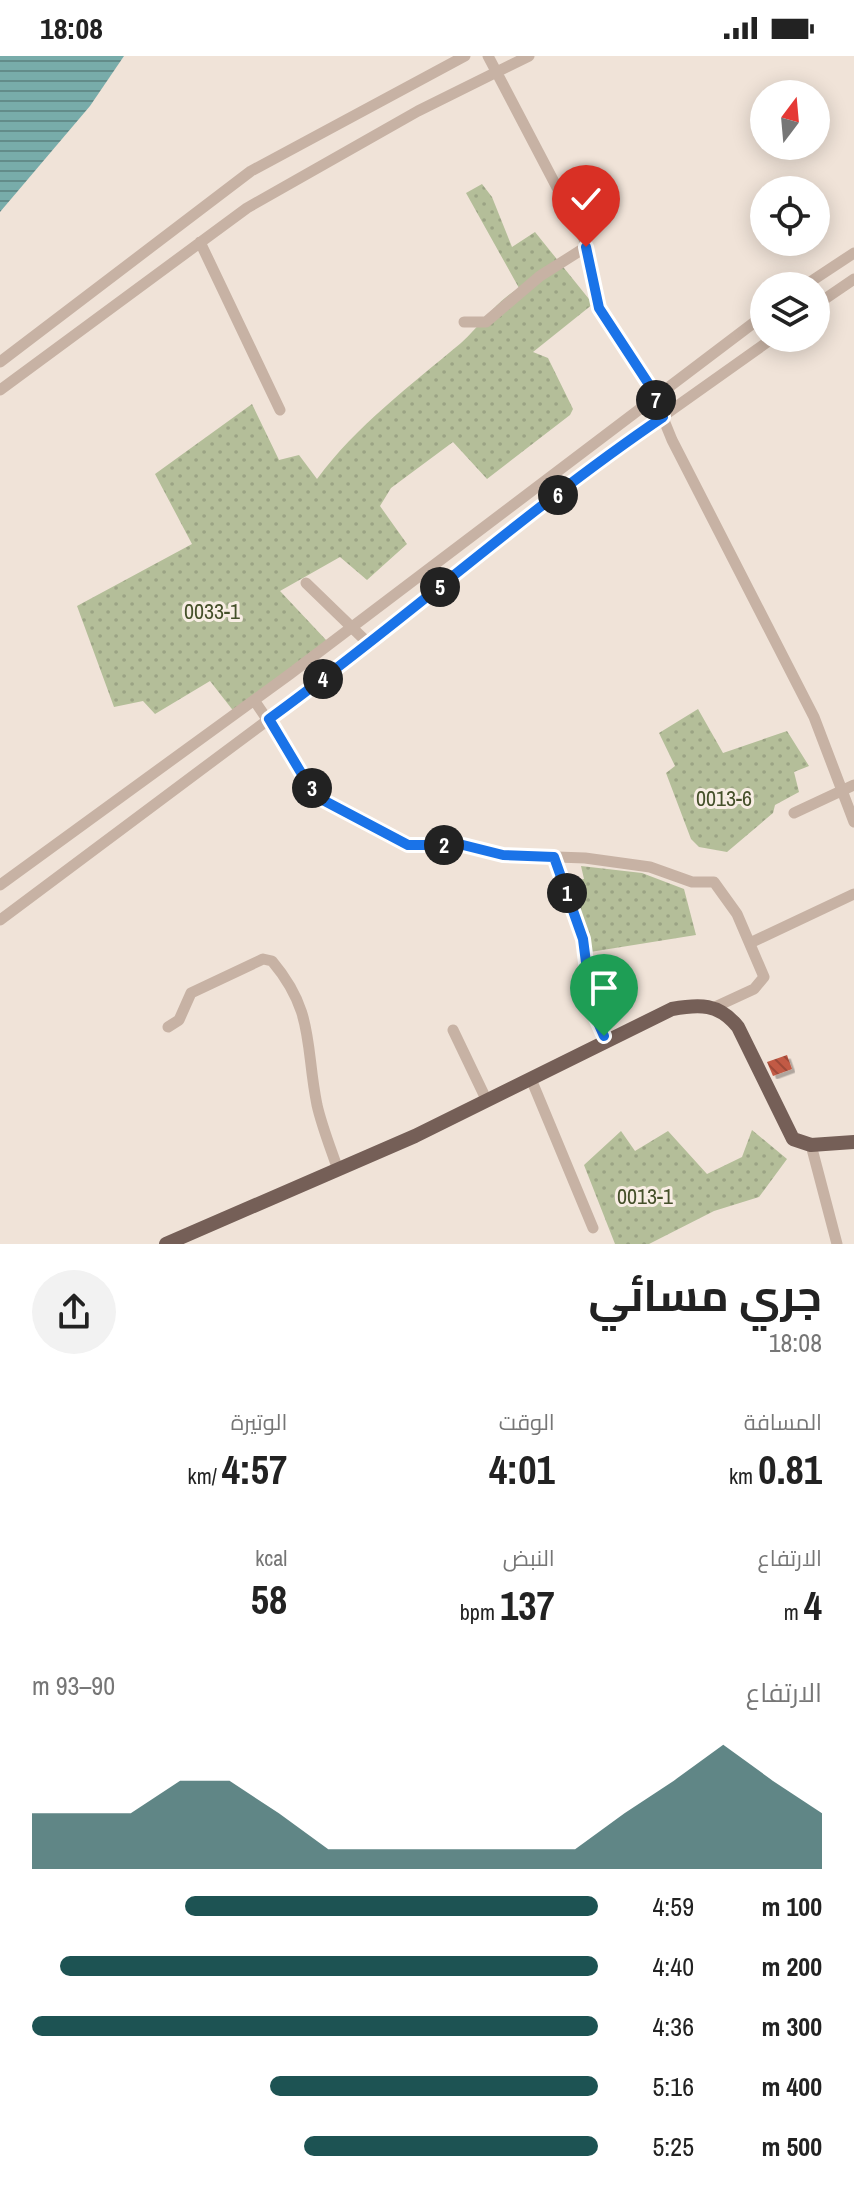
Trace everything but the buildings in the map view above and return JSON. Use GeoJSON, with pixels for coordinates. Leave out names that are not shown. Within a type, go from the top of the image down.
{"type":"FeatureCollection","features":[{"type":"Feature","properties":{"kind":"main road"},"geometry":{"type":"LineString","coordinates":[[166,1244],[185,1240],[487,1101],[672,1009],[695,1005],[715,1007],[728,1015],[738,1027],[789,1134],[796,1141],[811,1145],[854,1142]]}},
{"type":"Feature","properties":{"kind":"street"},"geometry":{"type":"LineString","coordinates":[[0,362],[251,171],[465,56]]}},
{"type":"Feature","properties":{"kind":"street"},"geometry":{"type":"LineString","coordinates":[[0,390],[247,208],[494,66],[529,56]]}},
{"type":"Feature","properties":{"kind":"street"},"geometry":{"type":"LineString","coordinates":[[494,66],[586,247],[599,308],[654,396],[849,787],[854,822]]}},
{"type":"Feature","properties":{"kind":"street"},"geometry":{"type":"LineString","coordinates":[[200,242],[280,410]]}},
{"type":"Feature","properties":{"kind":"street"},"geometry":{"type":"LineString","coordinates":[[464,322],[486,322],[540,276],[586,247]]}},
{"type":"Feature","properties":{"kind":"street"},"geometry":{"type":"LineString","coordinates":[[825,272],[854,253]]}},
{"type":"Feature","properties":{"kind":"street"},"geometry":{"type":"LineString","coordinates":[[830,295],[854,279]]}},
{"type":"Feature","properties":{"kind":"street"},"geometry":{"type":"LineString","coordinates":[[0,885],[256,702],[750,325]]}},
{"type":"Feature","properties":{"kind":"street"},"geometry":{"type":"LineString","coordinates":[[0,920],[267,716],[369,644],[486,548],[754,352]]}},
{"type":"Feature","properties":{"kind":"street"},"geometry":{"type":"LineString","coordinates":[[306,583],[369,644]]}},
{"type":"Feature","properties":{"kind":"street"},"geometry":{"type":"LineString","coordinates":[[256,702],[306,781],[321,799],[408,845],[463,845],[503,855],[650,867],[683,879],[714,882],[737,914],[762,968],[763,982],[715,1007]]}},
{"type":"Feature","properties":{"kind":"street"},"geometry":{"type":"LineString","coordinates":[[794,813],[849,787]]}},
{"type":"Feature","properties":{"kind":"street"},"geometry":{"type":"LineString","coordinates":[[554,857],[583,939],[592,1009],[607,1042]]}},
{"type":"Feature","properties":{"kind":"street"},"geometry":{"type":"LineString","coordinates":[[750,943],[854,894]]}},
{"type":"Feature","properties":{"kind":"street"},"geometry":{"type":"LineString","coordinates":[[168,1027],[179,1020],[191,993],[263,959],[272,961],[296,996],[306,1020],[317,1104],[338,1170]]}},
{"type":"Feature","properties":{"kind":"street"},"geometry":{"type":"LineString","coordinates":[[453,1030],[487,1101]]}},
{"type":"Feature","properties":{"kind":"street"},"geometry":{"type":"LineString","coordinates":[[531,1079],[593,1228]]}},
{"type":"Feature","properties":{"kind":"street"},"geometry":{"type":"LineString","coordinates":[[811,1145],[837,1244]]}},
{"type":"Feature","properties":{"kind":"green space","name":"0033-1"},"geometry":{"type":"Polygon","coordinates":[[[482,184],[492,197],[512,247],[535,232],[593,304],[533,352],[548,358],[573,409],[570,415],[487,479],[453,442],[391,488],[380,506],[407,544],[367,580],[340,557],[280,591],[327,641],[235,713],[210,681],[155,714],[143,701],[114,707],[77,606],[192,544],[155,474],[252,404],[279,460],[299,455],[317,479],[349,441],[519,288],[466,193],[482,184]]]}},
{"type":"Feature","properties":{"kind":"green space","name":"0013-6"},"geometry":{"type":"Polygon","coordinates":[[[698,709],[723,753],[787,731],[809,766],[794,772],[799,792],[775,805],[773,813],[727,852],[699,847],[691,839],[666,773],[675,766],[659,733],[698,709]]]}},
{"type":"Feature","properties":{"kind":"green space"},"geometry":{"type":"Polygon","coordinates":[[[581,866],[642,873],[684,889],[696,935],[584,953],[559,882],[584,879],[581,866]]]}},
{"type":"Feature","properties":{"kind":"green space","name":"0013-1"},"geometry":{"type":"Polygon","coordinates":[[[752,1130],[787,1159],[759,1197],[714,1211],[649,1244],[615,1244],[584,1165],[621,1131],[635,1151],[668,1131],[707,1174],[742,1157],[752,1130]]]}},
{"type":"Feature","properties":{"kind":"water"},"geometry":{"type":"Polygon","coordinates":[[[0,56],[124,56],[90,106],[0,212],[0,56]]]}},
{"type":"Feature","properties":{"kind":"route"},"geometry":{"type":"LineString","coordinates":[[586,247],[599,308],[650,386],[663,417],[486,548],[412,610],[269,719],[279,740],[321,799],[329,806],[408,845],[463,845],[503,855],[554,857],[583,939],[588,958],[592,1009],[604,1036]]}}]}
